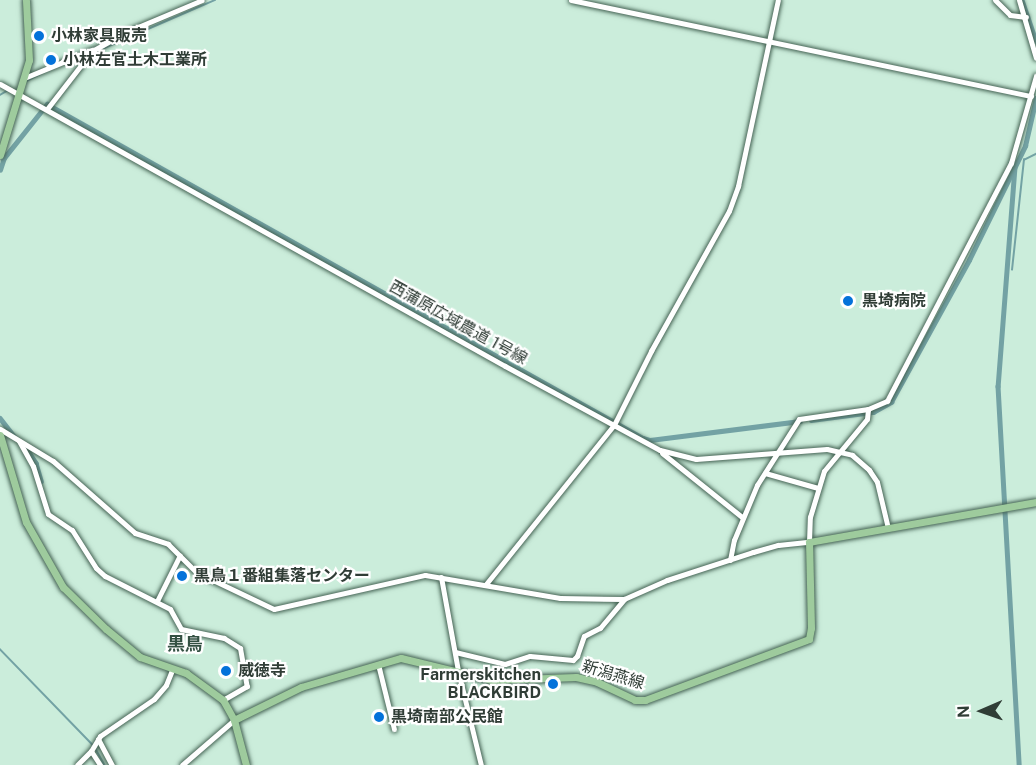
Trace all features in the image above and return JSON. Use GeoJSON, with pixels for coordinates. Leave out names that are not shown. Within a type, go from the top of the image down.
{"type":"FeatureCollection","features":[{"type":"Feature","properties":{"kind":"main road"},"geometry":{"type":"LineString","coordinates":[[0,155],[15,92],[24,79],[29,60],[26,0]]}},
{"type":"Feature","properties":{"kind":"main road"},"geometry":{"type":"LineString","coordinates":[[0,435],[26,522],[63,587],[122,644],[140,657],[194,678],[223,700],[234,720],[246,765]]}},
{"type":"Feature","properties":{"kind":"main road"},"geometry":{"type":"LineString","coordinates":[[809,542],[1036,502]]}},
{"type":"Feature","properties":{"kind":"main road","name":"新潟燕線"},"geometry":{"type":"LineString","coordinates":[[234,720],[301,687],[401,658],[492,680],[576,677],[597,682],[635,700],[645,700],[804,642],[811,634],[809,542]]}},
{"type":"Feature","properties":{"kind":"street"},"geometry":{"type":"LineString","coordinates":[[24,79],[202,0]]}},
{"type":"Feature","properties":{"kind":"street"},"geometry":{"type":"LineString","coordinates":[[571,0],[1031,96]]}},
{"type":"Feature","properties":{"kind":"street"},"geometry":{"type":"LineString","coordinates":[[486,584],[614,426],[651,351],[729,211],[738,186],[778,0]]}},
{"type":"Feature","properties":{"kind":"street"},"geometry":{"type":"LineString","coordinates":[[995,0],[1010,15],[1026,17]]}},
{"type":"Feature","properties":{"kind":"street"},"geometry":{"type":"LineString","coordinates":[[1019,0],[1026,17],[1036,57]]}},
{"type":"Feature","properties":{"kind":"street"},"geometry":{"type":"LineString","coordinates":[[47,109],[92,51],[100,46]]}},
{"type":"Feature","properties":{"kind":"street"},"geometry":{"type":"LineString","coordinates":[[730,560],[742,517],[798,418],[868,410],[887,401],[1011,163],[1036,76]]}},
{"type":"Feature","properties":{"kind":"street","name":"西蒲原広域農道 1号線"},"geometry":{"type":"LineString","coordinates":[[0,84],[660,450],[696,459],[840,450]]}},
{"type":"Feature","properties":{"kind":"street"},"geometry":{"type":"LineString","coordinates":[[0,429],[56,463],[135,533],[168,544],[196,572],[274,609],[425,575],[560,598],[624,599],[667,580],[778,545],[809,542],[810,517],[824,471],[867,419],[868,410]]}},
{"type":"Feature","properties":{"kind":"street"},"geometry":{"type":"LineString","coordinates":[[18,440],[33,466],[48,514],[72,530],[96,568],[105,576],[170,609],[181,629],[224,638],[240,648],[247,686],[223,700]]}},
{"type":"Feature","properties":{"kind":"street"},"geometry":{"type":"LineString","coordinates":[[660,450],[742,517]]}},
{"type":"Feature","properties":{"kind":"street"},"geometry":{"type":"LineString","coordinates":[[840,450],[863,463],[873,476],[888,528]]}},
{"type":"Feature","properties":{"kind":"street"},"geometry":{"type":"LineString","coordinates":[[765,474],[818,488]]}},
{"type":"Feature","properties":{"kind":"street"},"geometry":{"type":"LineString","coordinates":[[157,601],[180,555]]}},
{"type":"Feature","properties":{"kind":"street"},"geometry":{"type":"LineString","coordinates":[[441,577],[458,671],[481,765]]}},
{"type":"Feature","properties":{"kind":"street"},"geometry":{"type":"LineString","coordinates":[[454,652],[505,664],[530,656],[573,660],[578,656],[584,636],[600,628],[624,599]]}},
{"type":"Feature","properties":{"kind":"street"},"geometry":{"type":"LineString","coordinates":[[378,664],[394,729]]}},
{"type":"Feature","properties":{"kind":"street"},"geometry":{"type":"LineString","coordinates":[[77,765],[97,741],[154,699],[166,685],[173,668]]}},
{"type":"Feature","properties":{"kind":"street"},"geometry":{"type":"LineString","coordinates":[[182,765],[234,720]]}},
{"type":"Feature","properties":{"kind":"street"},"geometry":{"type":"LineString","coordinates":[[97,741],[112,765]]}},
{"type":"Feature","properties":{"kind":"street"},"geometry":{"type":"LineString","coordinates":[[91,750],[99,765]]}},
{"type":"Feature","properties":{"kind":"waterway"},"geometry":{"type":"LineString","coordinates":[[102,49],[215,0]]}},
{"type":"Feature","properties":{"kind":"waterway"},"geometry":{"type":"LineString","coordinates":[[1022,0],[1036,41]]}},
{"type":"Feature","properties":{"kind":"waterway"},"geometry":{"type":"LineString","coordinates":[[25,82],[47,71]]}},
{"type":"Feature","properties":{"kind":"waterway"},"geometry":{"type":"LineString","coordinates":[[0,95],[7,91]]}},
{"type":"Feature","properties":{"kind":"waterway"},"geometry":{"type":"LineString","coordinates":[[811,420],[873,412],[891,402],[969,260],[1025,146],[1036,98]]}},
{"type":"Feature","properties":{"kind":"waterway"},"geometry":{"type":"LineString","coordinates":[[0,170],[4,158],[47,104],[643,438],[650,440],[800,421]]}},
{"type":"Feature","properties":{"kind":"waterway"},"geometry":{"type":"LineString","coordinates":[[1012,270],[1024,160],[1036,154]]}},
{"type":"Feature","properties":{"kind":"waterway"},"geometry":{"type":"LineString","coordinates":[[1015,167],[998,386],[1019,765]]}},
{"type":"Feature","properties":{"kind":"waterway"},"geometry":{"type":"LineString","coordinates":[[0,418],[15,437]]}},
{"type":"Feature","properties":{"kind":"waterway"},"geometry":{"type":"LineString","coordinates":[[24,445],[36,463],[41,481]]}},
{"type":"Feature","properties":{"kind":"waterway"},"geometry":{"type":"LineString","coordinates":[[0,649],[93,745]]}},
{"type":"Feature","properties":{"kind":"waterway"},"geometry":{"type":"LineString","coordinates":[[96,749],[105,765]]}},
{"type":"Feature","properties":{"kind":"place","name":"小林家具販売"},"geometry":{"type":"Point","coordinates":[39,36]}},
{"type":"Feature","properties":{"kind":"place","name":"小林左官土木工業所"},"geometry":{"type":"Point","coordinates":[51,60]}},
{"type":"Feature","properties":{"kind":"place","name":"黒埼病院"},"geometry":{"type":"Point","coordinates":[848,301]}},
{"type":"Feature","properties":{"kind":"place","name":"黒鳥１番組集落センター"},"geometry":{"type":"Point","coordinates":[182,576]}},
{"type":"Feature","properties":{"kind":"place","name":"威徳寺"},"geometry":{"type":"Point","coordinates":[226,671]}},
{"type":"Feature","properties":{"kind":"place","name":"Farmerskitchen BLACKBIRD"},"geometry":{"type":"Point","coordinates":[553,684]}},
{"type":"Feature","properties":{"kind":"place","name":"黒埼南部公民館"},"geometry":{"type":"Point","coordinates":[379,717]}},
{"type":"Feature","properties":{"kind":"district","name":"黒鳥"},"geometry":{"type":"Point","coordinates":[185,644]}}]}
